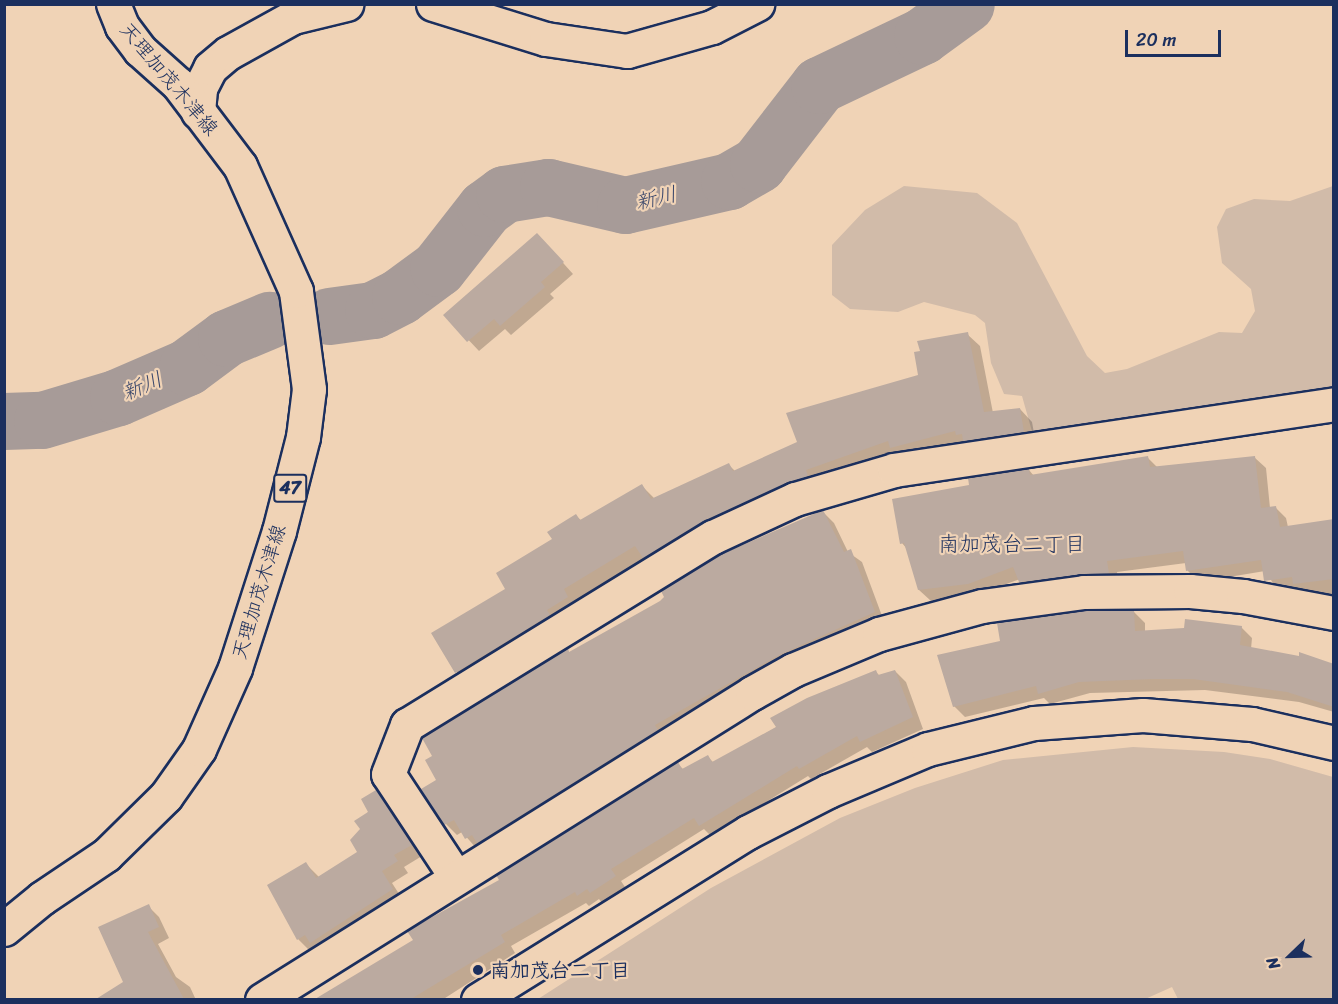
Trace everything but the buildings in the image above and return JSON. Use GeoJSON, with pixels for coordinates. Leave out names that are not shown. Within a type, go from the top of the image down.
{"type":"FeatureCollection","features":[{"type":"Feature","properties":{"kind":"street","name":"天理加茂木津線"},"geometry":{"type":"LineString","coordinates":[[4,929],[42,898],[106,855],[166,796],[199,749],[235,668],[279,531],[303,437],[309,389],[296,291],[240,166],[178,84],[140,50],[122,26],[113,4]]}},
{"type":"Feature","properties":{"kind":"street"},"geometry":{"type":"LineString","coordinates":[[198,112],[200,88],[210,68],[228,53],[293,17],[346,4]]}},
{"type":"Feature","properties":{"kind":"street"},"geometry":{"type":"LineString","coordinates":[[433,4],[546,39],[627,51],[712,27],[757,4]]}},
{"type":"Feature","properties":{"kind":"street"},"geometry":{"type":"LineString","coordinates":[[456,877],[388,774],[407,725],[713,537],[795,499],[894,470],[1334,404]]}},
{"type":"Feature","properties":{"kind":"street"},"geometry":{"type":"LineString","coordinates":[[262,999],[752,693],[835,651],[889,630],[1002,603],[1126,590],[1243,596],[1334,614]]}},
{"type":"Feature","properties":{"kind":"street"},"geometry":{"type":"LineString","coordinates":[[478,999],[748,832],[857,777],[928,749],[1034,723],[1143,715],[1252,724],[1334,743]]}},
{"type":"Feature","properties":{"kind":"shaded area"},"geometry":{"type":"Polygon","coordinates":[[[904,186],[977,193],[1017,223],[1087,356],[1105,373],[1127,369],[1219,332],[1242,333],[1255,311],[1251,289],[1222,263],[1217,227],[1226,209],[1254,199],[1290,201],[1333,186],[1333,395],[1033,435],[1022,396],[1004,394],[991,363],[985,323],[975,315],[924,302],[898,312],[850,309],[832,295],[832,245],[865,210],[904,186]]]}},
{"type":"Feature","properties":{"kind":"shaded area"},"geometry":{"type":"Polygon","coordinates":[[[1133,747],[1224,752],[1270,759],[1333,777],[1333,999],[1178,999],[1172,987],[1143,1000],[538,999],[711,888],[840,818],[915,788],[1003,760],[1133,747]]]}},
{"type":"Feature","properties":{"kind":"waterway","name":"新川"},"geometry":{"type":"LineString","coordinates":[[329,316],[373,310],[400,296],[438,268],[485,208],[504,194],[548,187],[625,205],[729,181],[758,164],[819,85],[922,36],[966,4]]}},
{"type":"Feature","properties":{"kind":"waterway","name":"新川"},"geometry":{"type":"LineString","coordinates":[[4,421],[42,420],[118,397],[187,367],[226,338],[269,320]]}},
{"type":"Feature","properties":{"kind":"place","name":"南加茂台二丁目"},"geometry":{"type":"Point","coordinates":[478,970]}},
{"type":"Feature","properties":{"kind":"district","name":"南加茂台二丁目"},"geometry":{"type":"Point","coordinates":[1012,544]}}]}
